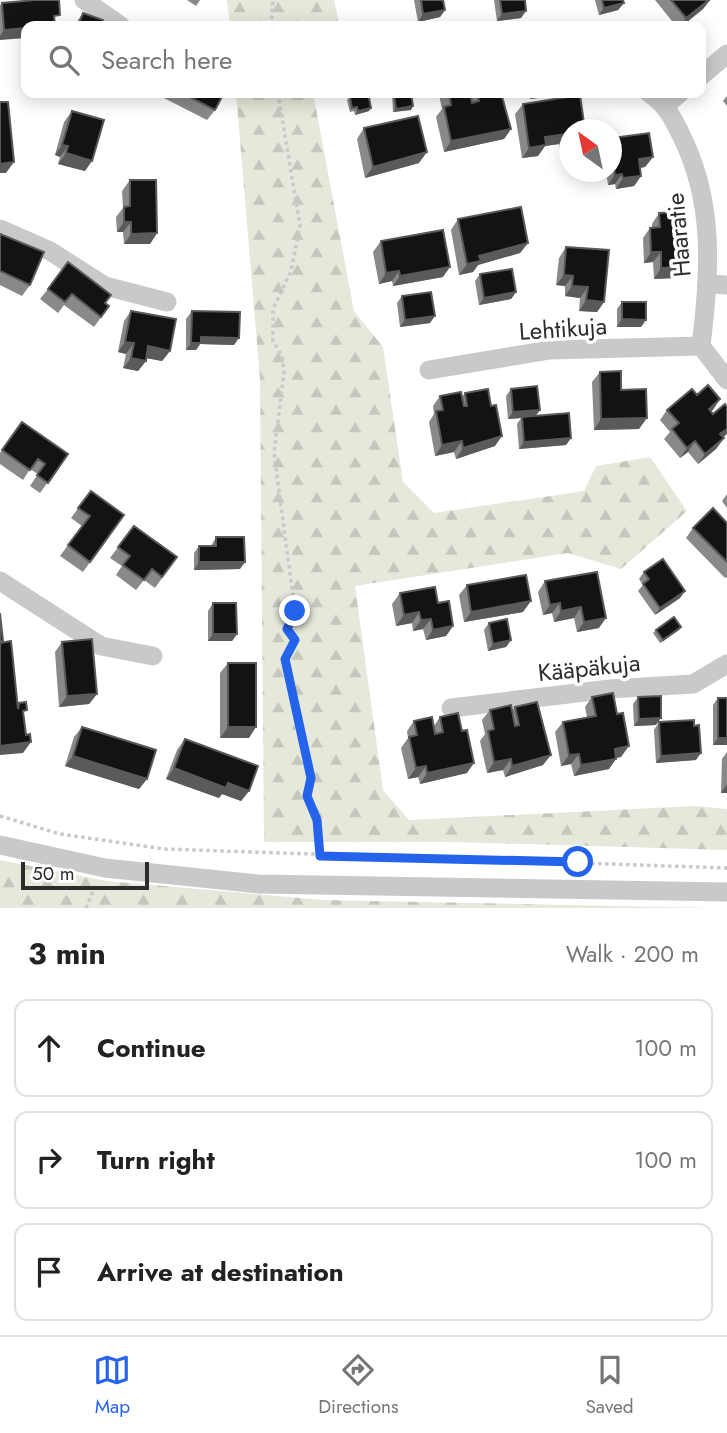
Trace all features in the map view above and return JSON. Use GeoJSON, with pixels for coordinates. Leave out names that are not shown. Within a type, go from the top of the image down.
{"type":"FeatureCollection","features":[{"type":"Feature","properties":{"kind":"street"},"geometry":{"type":"LineString","coordinates":[[84,0],[114,21]]}},
{"type":"Feature","properties":{"kind":"street"},"geometry":{"type":"LineString","coordinates":[[706,72],[727,54]]}},
{"type":"Feature","properties":{"kind":"street","name":"Haaratie"},"geometry":{"type":"LineString","coordinates":[[673,99],[707,211],[718,285],[701,346]]}},
{"type":"Feature","properties":{"kind":"street"},"geometry":{"type":"LineString","coordinates":[[0,229],[50,251],[104,286],[167,302]]}},
{"type":"Feature","properties":{"kind":"street"},"geometry":{"type":"LineString","coordinates":[[701,346],[727,380]]}},
{"type":"Feature","properties":{"kind":"street","name":"Lehtikuja"},"geometry":{"type":"LineString","coordinates":[[429,370],[550,350],[701,346]]}},
{"type":"Feature","properties":{"kind":"street"},"geometry":{"type":"LineString","coordinates":[[0,581],[101,646],[153,656]]}},
{"type":"Feature","properties":{"kind":"street","name":"Kääpäkuja"},"geometry":{"type":"LineString","coordinates":[[451,708],[610,689],[693,684],[727,664]]}},
{"type":"Feature","properties":{"kind":"street"},"geometry":{"type":"LineString","coordinates":[[0,845],[105,868],[258,884],[727,892]]}},
{"type":"Feature","properties":{"kind":"path"},"geometry":{"type":"LineString","coordinates":[[271,21],[273,0]]}},
{"type":"Feature","properties":{"kind":"path"},"geometry":{"type":"LineString","coordinates":[[279,98],[300,226],[291,271],[273,309],[273,341],[282,356],[284,372],[274,453],[295,611],[287,629],[295,640],[285,659],[311,778],[307,796],[317,820],[320,856]]}},
{"type":"Feature","properties":{"kind":"path"},"geometry":{"type":"LineString","coordinates":[[0,816],[60,834],[164,849],[727,868]]}},
{"type":"Feature","properties":{"kind":"path"},"geometry":{"type":"LineString","coordinates":[[86,908],[105,868]]}},
{"type":"Feature","properties":{"kind":"green space"},"geometry":{"type":"Polygon","coordinates":[[[227,0],[334,0],[339,21],[229,21],[227,0]]]}},
{"type":"Feature","properties":{"kind":"green space"},"geometry":{"type":"Polygon","coordinates":[[[236,98],[314,98],[354,311],[383,347],[403,482],[434,513],[584,491],[596,466],[650,457],[687,511],[621,569],[568,553],[355,586],[383,790],[409,820],[694,806],[727,809],[727,850],[453,842],[264,842],[260,379],[236,98]]]}},
{"type":"Feature","properties":{"kind":"green space"},"geometry":{"type":"Polygon","coordinates":[[[0,860],[106,881],[324,900],[713,908],[0,908],[0,860]]]}},
{"type":"Feature","properties":{"kind":"building"},"geometry":{"type":"Polygon","coordinates":[[[59,0],[60,15],[54,16],[54,21],[21,21],[21,28],[4,30],[2,3],[59,0]]]}},
{"type":"Feature","properties":{"kind":"building"},"geometry":{"type":"Polygon","coordinates":[[[421,0],[443,0],[445,10],[423,14],[421,0]]]}},
{"type":"Feature","properties":{"kind":"building"},"geometry":{"type":"Polygon","coordinates":[[[500,0],[525,0],[526,11],[502,14],[500,0]]]}},
{"type":"Feature","properties":{"kind":"building"},"geometry":{"type":"Polygon","coordinates":[[[602,0],[623,0],[624,3],[604,8],[602,0]]]}},
{"type":"Feature","properties":{"kind":"building"},"geometry":{"type":"Polygon","coordinates":[[[671,0],[709,0],[686,18],[671,0]]]}},
{"type":"Feature","properties":{"kind":"building"},"geometry":{"type":"Polygon","coordinates":[[[83,13],[103,20],[103,21],[80,21],[83,13]]]}},
{"type":"Feature","properties":{"kind":"building"},"geometry":{"type":"Polygon","coordinates":[[[192,98],[221,98],[215,110],[192,98]]]}},
{"type":"Feature","properties":{"kind":"building"},"geometry":{"type":"Polygon","coordinates":[[[350,98],[369,98],[371,108],[358,111],[357,107],[352,108],[350,98]]]}},
{"type":"Feature","properties":{"kind":"building"},"geometry":{"type":"Polygon","coordinates":[[[395,98],[412,98],[413,106],[396,109],[395,98]]]}},
{"type":"Feature","properties":{"kind":"building"},"geometry":{"type":"Polygon","coordinates":[[[450,98],[471,98],[472,103],[479,101],[478,98],[502,98],[511,129],[451,141],[444,107],[451,105],[450,98]]]}},
{"type":"Feature","properties":{"kind":"building"},"geometry":{"type":"Polygon","coordinates":[[[580,98],[583,119],[559,119],[559,135],[545,137],[546,145],[529,148],[523,104],[580,98]]]}},
{"type":"Feature","properties":{"kind":"building"},"geometry":{"type":"Polygon","coordinates":[[[0,102],[8,102],[14,162],[0,164],[0,102]]]}},
{"type":"Feature","properties":{"kind":"building"},"geometry":{"type":"Polygon","coordinates":[[[72,111],[104,120],[92,161],[66,153],[68,146],[62,145],[72,111]]]}},
{"type":"Feature","properties":{"kind":"building"},"geometry":{"type":"Polygon","coordinates":[[[418,116],[427,152],[373,167],[364,128],[418,116]]]}},
{"type":"Feature","properties":{"kind":"building"},"geometry":{"type":"Polygon","coordinates":[[[649,133],[653,157],[639,159],[641,176],[623,178],[622,137],[649,133]]]}},
{"type":"Feature","properties":{"kind":"building"},"geometry":{"type":"Polygon","coordinates":[[[130,180],[156,180],[157,233],[131,234],[131,222],[124,222],[124,207],[130,206],[130,180]]]}},
{"type":"Feature","properties":{"kind":"building"},"geometry":{"type":"Polygon","coordinates":[[[521,207],[528,243],[479,256],[481,261],[467,264],[458,219],[521,207]]]}},
{"type":"Feature","properties":{"kind":"building"},"geometry":{"type":"Polygon","coordinates":[[[680,212],[682,267],[661,268],[661,252],[651,252],[650,228],[660,227],[659,213],[680,212]]]}},
{"type":"Feature","properties":{"kind":"building"},"geometry":{"type":"Polygon","coordinates":[[[443,230],[450,267],[400,276],[399,271],[386,273],[381,241],[443,230]]]}},
{"type":"Feature","properties":{"kind":"building"},"geometry":{"type":"Polygon","coordinates":[[[0,234],[44,252],[30,285],[0,271],[0,234]]]}},
{"type":"Feature","properties":{"kind":"building"},"geometry":{"type":"Polygon","coordinates":[[[566,247],[609,250],[604,302],[586,300],[588,287],[572,286],[573,276],[564,275],[566,247]]]}},
{"type":"Feature","properties":{"kind":"building"},"geometry":{"type":"Polygon","coordinates":[[[68,262],[111,295],[105,303],[109,306],[101,317],[72,294],[65,302],[48,289],[68,262]]]}},
{"type":"Feature","properties":{"kind":"building"},"geometry":{"type":"Polygon","coordinates":[[[512,269],[516,292],[484,298],[480,274],[512,269]]]}},
{"type":"Feature","properties":{"kind":"building"},"geometry":{"type":"Polygon","coordinates":[[[431,292],[435,316],[405,320],[402,296],[431,292]]]}},
{"type":"Feature","properties":{"kind":"building"},"geometry":{"type":"Polygon","coordinates":[[[622,302],[646,302],[646,320],[622,319],[622,302]]]}},
{"type":"Feature","properties":{"kind":"building"},"geometry":{"type":"Polygon","coordinates":[[[131,311],[176,319],[170,351],[148,346],[146,361],[131,358],[134,343],[125,342],[131,311]]]}},
{"type":"Feature","properties":{"kind":"building"},"geometry":{"type":"Polygon","coordinates":[[[192,311],[240,312],[239,338],[201,337],[201,343],[191,343],[192,311]]]}},
{"type":"Feature","properties":{"kind":"building"},"geometry":{"type":"Polygon","coordinates":[[[621,371],[621,390],[646,389],[647,418],[601,419],[600,372],[621,371]]]}},
{"type":"Feature","properties":{"kind":"building"},"geometry":{"type":"Polygon","coordinates":[[[708,385],[720,399],[709,409],[713,414],[725,404],[727,407],[727,429],[720,434],[724,438],[705,454],[695,441],[687,448],[672,429],[679,423],[667,410],[692,389],[697,395],[708,385]]]}},
{"type":"Feature","properties":{"kind":"building"},"geometry":{"type":"Polygon","coordinates":[[[537,386],[540,410],[513,412],[511,389],[537,386]]]}},
{"type":"Feature","properties":{"kind":"building"},"geometry":{"type":"Polygon","coordinates":[[[488,389],[491,406],[496,405],[502,436],[463,448],[462,441],[442,445],[436,411],[443,410],[440,396],[461,392],[464,406],[467,406],[465,393],[488,389]]]}},
{"type":"Feature","properties":{"kind":"building"},"geometry":{"type":"Polygon","coordinates":[[[569,413],[571,438],[524,442],[522,417],[569,413]]]}},
{"type":"Feature","properties":{"kind":"building"},"geometry":{"type":"Polygon","coordinates":[[[22,422],[68,454],[48,483],[37,475],[45,464],[38,459],[30,470],[2,450],[22,422]]]}},
{"type":"Feature","properties":{"kind":"building"},"geometry":{"type":"Polygon","coordinates":[[[91,491],[124,515],[90,562],[68,545],[90,516],[78,508],[91,491]]]}},
{"type":"Feature","properties":{"kind":"building"},"geometry":{"type":"Polygon","coordinates":[[[713,508],[727,523],[727,562],[693,528],[713,508]]]}},
{"type":"Feature","properties":{"kind":"building"},"geometry":{"type":"Polygon","coordinates":[[[134,526],[177,557],[162,577],[152,569],[144,580],[123,565],[130,556],[118,547],[134,526]]]}},
{"type":"Feature","properties":{"kind":"building"},"geometry":{"type":"Polygon","coordinates":[[[216,537],[244,537],[245,562],[199,562],[199,546],[216,546],[216,537]]]}},
{"type":"Feature","properties":{"kind":"building"},"geometry":{"type":"Polygon","coordinates":[[[663,559],[685,591],[660,608],[643,584],[649,579],[644,572],[663,559]]]}},
{"type":"Feature","properties":{"kind":"building"},"geometry":{"type":"Polygon","coordinates":[[[597,572],[606,618],[584,622],[581,607],[561,611],[560,603],[550,605],[545,581],[597,572]]]}},
{"type":"Feature","properties":{"kind":"building"},"geometry":{"type":"Polygon","coordinates":[[[526,575],[531,601],[471,612],[467,585],[526,575]]]}},
{"type":"Feature","properties":{"kind":"building"},"geometry":{"type":"Polygon","coordinates":[[[435,587],[438,603],[449,601],[453,626],[433,630],[431,619],[421,620],[419,612],[404,615],[400,593],[435,587]]]}},
{"type":"Feature","properties":{"kind":"building"},"geometry":{"type":"Polygon","coordinates":[[[213,603],[236,603],[237,634],[213,634],[213,603]]]}},
{"type":"Feature","properties":{"kind":"building"},"geometry":{"type":"Polygon","coordinates":[[[0,613],[3,641],[0,641],[0,613]]]}},
{"type":"Feature","properties":{"kind":"building"},"geometry":{"type":"Polygon","coordinates":[[[674,617],[681,627],[663,640],[656,630],[674,617]]]}},
{"type":"Feature","properties":{"kind":"building"},"geometry":{"type":"Polygon","coordinates":[[[507,619],[511,640],[493,644],[489,623],[507,619]]]}},
{"type":"Feature","properties":{"kind":"building"},"geometry":{"type":"Polygon","coordinates":[[[92,639],[97,694],[67,696],[62,642],[92,639]]]}},
{"type":"Feature","properties":{"kind":"building"},"geometry":{"type":"Polygon","coordinates":[[[11,641],[18,709],[19,703],[26,702],[27,710],[23,711],[26,735],[30,734],[31,742],[0,746],[0,643],[11,641]]]}},
{"type":"Feature","properties":{"kind":"building"},"geometry":{"type":"Polygon","coordinates":[[[228,663],[256,663],[256,727],[228,727],[228,663]]]}},
{"type":"Feature","properties":{"kind":"building"},"geometry":{"type":"Polygon","coordinates":[[[613,693],[617,714],[623,713],[629,746],[615,749],[616,759],[581,765],[579,754],[569,755],[563,722],[596,716],[592,697],[613,693]]]}},
{"type":"Feature","properties":{"kind":"building"},"geometry":{"type":"Polygon","coordinates":[[[661,696],[661,718],[639,719],[638,697],[661,696]]]}},
{"type":"Feature","properties":{"kind":"building"},"geometry":{"type":"Polygon","coordinates":[[[718,698],[727,698],[727,738],[718,738],[718,698]]]}},
{"type":"Feature","properties":{"kind":"building"},"geometry":{"type":"Polygon","coordinates":[[[537,702],[551,755],[512,766],[511,759],[494,762],[488,731],[494,729],[490,710],[511,705],[515,726],[519,725],[515,707],[537,702]]]}},
{"type":"Feature","properties":{"kind":"building"},"geometry":{"type":"Polygon","coordinates":[[[458,713],[462,731],[467,730],[474,763],[427,773],[426,766],[416,768],[409,737],[417,735],[414,721],[432,717],[435,734],[443,732],[440,717],[458,713]]]}},
{"type":"Feature","properties":{"kind":"building"},"geometry":{"type":"Polygon","coordinates":[[[694,720],[694,726],[699,725],[701,753],[661,756],[659,722],[694,720]]]}},
{"type":"Feature","properties":{"kind":"building"},"geometry":{"type":"Polygon","coordinates":[[[82,727],[156,750],[147,779],[73,756],[82,727]]]}},
{"type":"Feature","properties":{"kind":"building"},"geometry":{"type":"Polygon","coordinates":[[[185,739],[258,766],[249,791],[228,783],[226,788],[174,768],[185,739]]]}},
{"type":"Feature","properties":{"kind":"route"},"geometry":{"type":"LineString","coordinates":[[295,611],[287,629],[295,640],[285,659],[311,778],[307,796],[317,820],[320,856],[578,862]]}}]}
